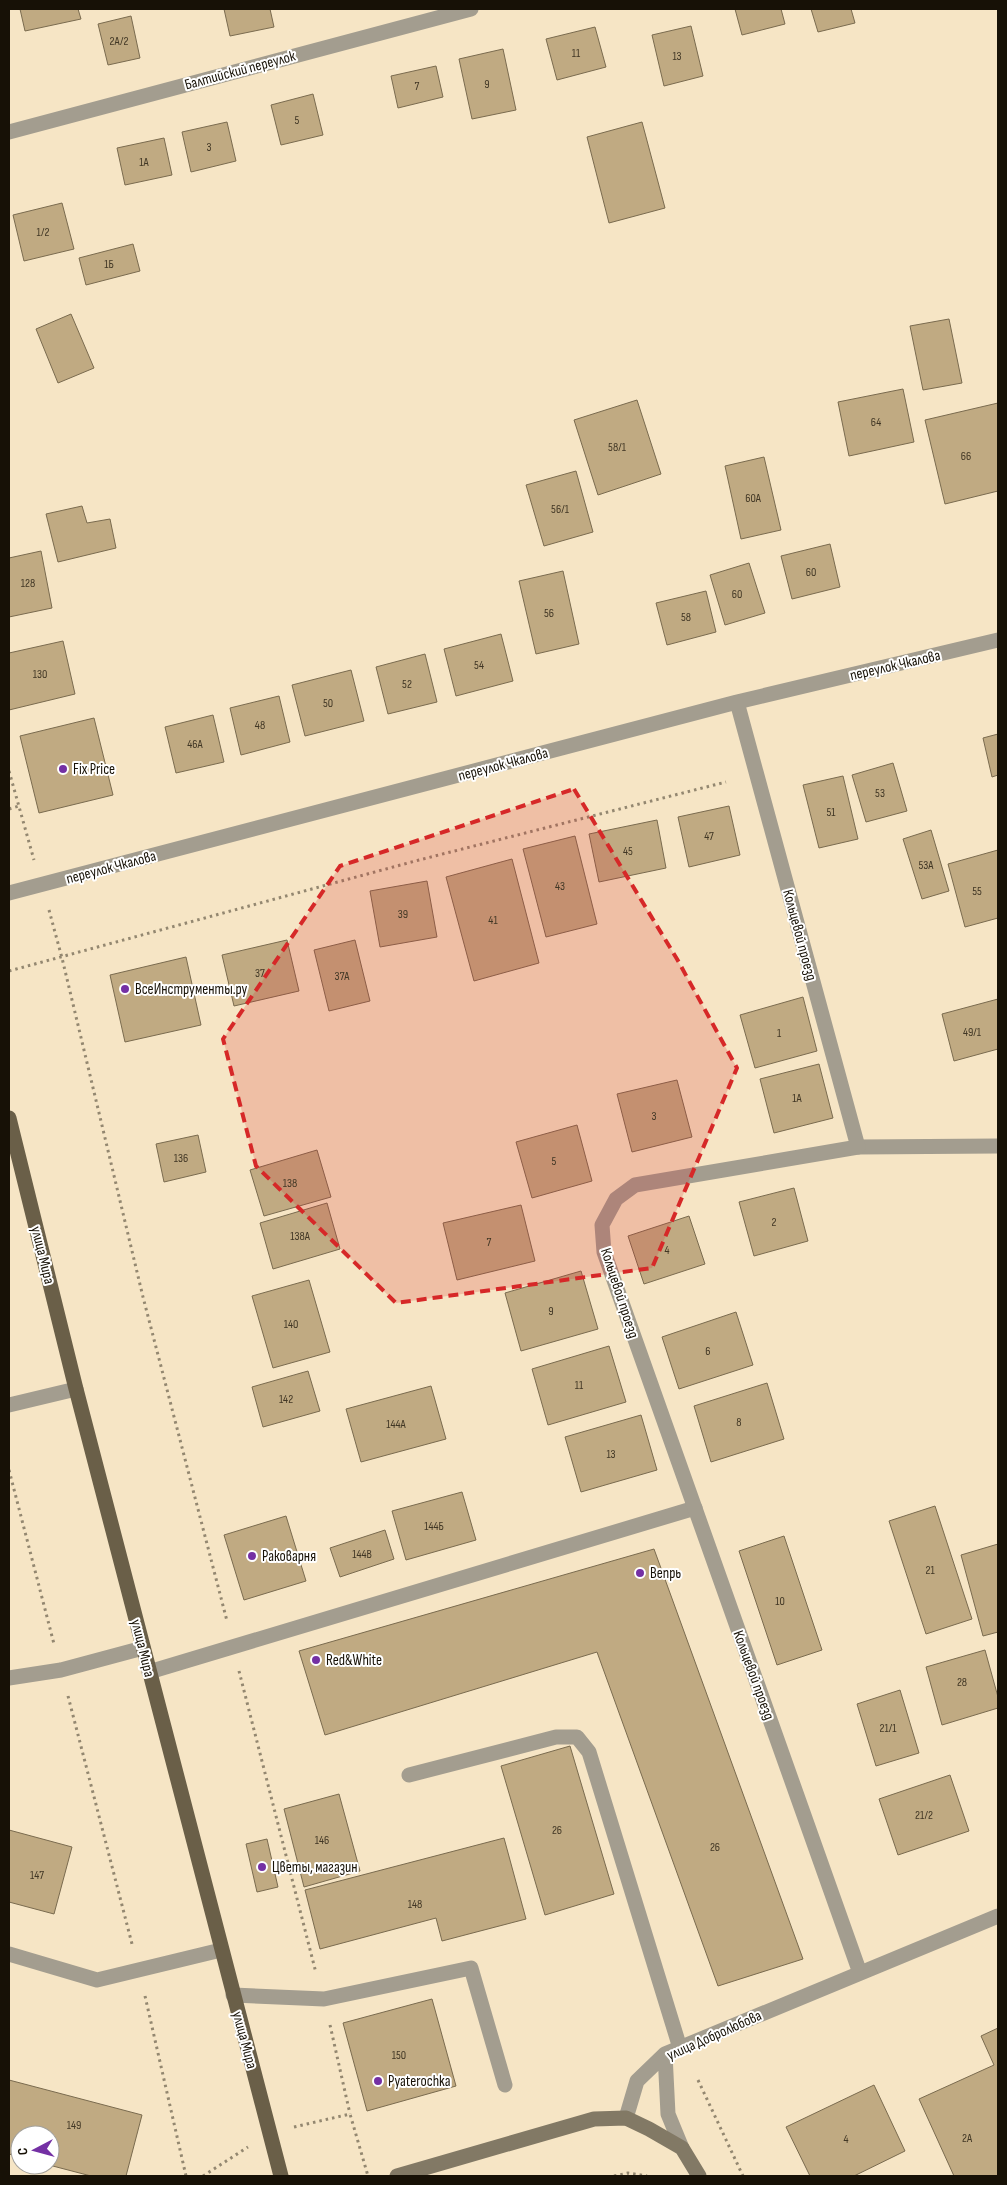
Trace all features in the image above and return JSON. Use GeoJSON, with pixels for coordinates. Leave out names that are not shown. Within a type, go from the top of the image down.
{"type":"FeatureCollection","features":[{"type":"Feature","properties":{"kind":"main road","name":"улица Мира"},"geometry":{"type":"LineString","coordinates":[[9,1118],[149,1672],[281,2176]]}},
{"type":"Feature","properties":{"kind":"main road"},"geometry":{"type":"LineString","coordinates":[[397,2176],[594,2119],[626,2118],[682,2148],[699,2176]]}},
{"type":"Feature","properties":{"kind":"street","name":"Балтийский переулок"},"geometry":{"type":"LineString","coordinates":[[9,132],[471,9]]}},
{"type":"Feature","properties":{"kind":"street","name":"переулок Чкалова"},"geometry":{"type":"LineString","coordinates":[[9,893],[737,702],[998,640]]}},
{"type":"Feature","properties":{"kind":"street","name":"Кольцевой проезд"},"geometry":{"type":"LineString","coordinates":[[737,702],[858,1147],[635,1185],[616,1199],[602,1225],[604,1252],[860,1973]]}},
{"type":"Feature","properties":{"kind":"street"},"geometry":{"type":"LineString","coordinates":[[858,1147],[998,1146]]}},
{"type":"Feature","properties":{"kind":"street"},"geometry":{"type":"LineString","coordinates":[[9,1405],[76,1388]]}},
{"type":"Feature","properties":{"kind":"street"},"geometry":{"type":"LineString","coordinates":[[149,1672],[695,1508]]}},
{"type":"Feature","properties":{"kind":"street"},"geometry":{"type":"LineString","coordinates":[[9,1678],[61,1670],[143,1648]]}},
{"type":"Feature","properties":{"kind":"street"},"geometry":{"type":"LineString","coordinates":[[409,1775],[556,1737],[577,1737],[589,1752],[680,2048]]}},
{"type":"Feature","properties":{"kind":"street","name":"улица Добролюбова"},"geometry":{"type":"LineString","coordinates":[[626,2118],[637,2081],[665,2054],[998,1916]]}},
{"type":"Feature","properties":{"kind":"street"},"geometry":{"type":"LineString","coordinates":[[9,1954],[97,1980],[139,1972],[221,1950]]}},
{"type":"Feature","properties":{"kind":"street"},"geometry":{"type":"LineString","coordinates":[[233,1995],[324,1999],[471,1968],[505,2085]]}},
{"type":"Feature","properties":{"kind":"street"},"geometry":{"type":"LineString","coordinates":[[665,2054],[668,2114],[682,2148]]}},
{"type":"Feature","properties":{"kind":"path"},"geometry":{"type":"LineString","coordinates":[[9,771],[62,958],[143,1297],[324,1999],[350,2114]]}},
{"type":"Feature","properties":{"kind":"path"},"geometry":{"type":"LineString","coordinates":[[9,972],[419,860],[726,782]]}},
{"type":"Feature","properties":{"kind":"path"},"geometry":{"type":"LineString","coordinates":[[9,809],[18,806]]}},
{"type":"Feature","properties":{"kind":"path"},"geometry":{"type":"LineString","coordinates":[[9,1470],[139,1972],[186,2176]]}},
{"type":"Feature","properties":{"kind":"path"},"geometry":{"type":"LineString","coordinates":[[698,2080],[743,2176]]}},
{"type":"Feature","properties":{"kind":"path"},"geometry":{"type":"LineString","coordinates":[[357,2138],[368,2176]]}},
{"type":"Feature","properties":{"kind":"path"},"geometry":{"type":"LineString","coordinates":[[614,2176],[628,2172],[647,2176]]}},
{"type":"Feature","properties":{"kind":"highlighted area"},"geometry":{"type":"Polygon","coordinates":[[[574,789],[677,959],[737,1068],[652,1268],[396,1303],[256,1166],[223,1039],[340,866],[574,789]]]}},
{"type":"Feature","properties":{"kind":"building"},"geometry":{"type":"Polygon","coordinates":[[[20,9],[78,9],[81,19],[25,31],[20,9]]]}},
{"type":"Feature","properties":{"kind":"building"},"geometry":{"type":"Polygon","coordinates":[[[224,9],[270,9],[274,27],[230,36],[224,9]]]}},
{"type":"Feature","properties":{"kind":"building"},"geometry":{"type":"Polygon","coordinates":[[[735,9],[781,9],[785,24],[742,35],[735,9]]]}},
{"type":"Feature","properties":{"kind":"building"},"geometry":{"type":"Polygon","coordinates":[[[811,9],[851,9],[855,23],[818,32],[811,9]]]}},
{"type":"Feature","properties":{"kind":"building"},"geometry":{"type":"Polygon","coordinates":[[[131,16],[140,58],[108,65],[98,24],[131,16]]]}},
{"type":"Feature","properties":{"kind":"building"},"geometry":{"type":"Polygon","coordinates":[[[691,26],[703,76],[664,86],[652,35],[691,26]]]}},
{"type":"Feature","properties":{"kind":"building"},"geometry":{"type":"Polygon","coordinates":[[[595,27],[606,67],[557,80],[546,39],[595,27]]]}},
{"type":"Feature","properties":{"kind":"building"},"geometry":{"type":"Polygon","coordinates":[[[503,49],[516,110],[472,119],[459,59],[503,49]]]}},
{"type":"Feature","properties":{"kind":"building"},"geometry":{"type":"Polygon","coordinates":[[[436,66],[443,97],[398,108],[391,76],[436,66]]]}},
{"type":"Feature","properties":{"kind":"building"},"geometry":{"type":"Polygon","coordinates":[[[313,94],[323,135],[281,145],[271,105],[313,94]]]}},
{"type":"Feature","properties":{"kind":"building"},"geometry":{"type":"Polygon","coordinates":[[[227,122],[236,161],[191,172],[182,132],[227,122]]]}},
{"type":"Feature","properties":{"kind":"building"},"geometry":{"type":"Polygon","coordinates":[[[642,122],[665,208],[609,223],[587,137],[642,122]]]}},
{"type":"Feature","properties":{"kind":"building"},"geometry":{"type":"Polygon","coordinates":[[[164,138],[172,175],[125,185],[117,148],[164,138]]]}},
{"type":"Feature","properties":{"kind":"building"},"geometry":{"type":"Polygon","coordinates":[[[62,203],[74,249],[24,261],[13,215],[62,203]]]}},
{"type":"Feature","properties":{"kind":"building"},"geometry":{"type":"Polygon","coordinates":[[[133,244],[140,271],[86,285],[79,258],[133,244]]]}},
{"type":"Feature","properties":{"kind":"building"},"geometry":{"type":"Polygon","coordinates":[[[71,314],[94,368],[58,383],[36,329],[71,314]]]}},
{"type":"Feature","properties":{"kind":"building"},"geometry":{"type":"Polygon","coordinates":[[[949,319],[962,383],[923,390],[910,326],[949,319]]]}},
{"type":"Feature","properties":{"kind":"building"},"geometry":{"type":"Polygon","coordinates":[[[903,389],[914,442],[849,456],[838,402],[903,389]]]}},
{"type":"Feature","properties":{"kind":"building"},"geometry":{"type":"Polygon","coordinates":[[[637,400],[661,474],[598,495],[574,420],[637,400]]]}},
{"type":"Feature","properties":{"kind":"building"},"geometry":{"type":"Polygon","coordinates":[[[998,403],[998,491],[945,504],[925,420],[998,403]]]}},
{"type":"Feature","properties":{"kind":"building"},"geometry":{"type":"Polygon","coordinates":[[[764,457],[781,530],[741,539],[725,466],[764,457]]]}},
{"type":"Feature","properties":{"kind":"building"},"geometry":{"type":"Polygon","coordinates":[[[576,471],[593,532],[544,546],[526,485],[576,471]]]}},
{"type":"Feature","properties":{"kind":"building"},"geometry":{"type":"Polygon","coordinates":[[[82,506],[87,523],[110,519],[116,548],[58,562],[46,514],[82,506]]]}},
{"type":"Feature","properties":{"kind":"building"},"geometry":{"type":"Polygon","coordinates":[[[830,544],[840,587],[792,599],[781,556],[830,544]]]}},
{"type":"Feature","properties":{"kind":"building"},"geometry":{"type":"Polygon","coordinates":[[[41,551],[52,608],[9,617],[9,558],[41,551]]]}},
{"type":"Feature","properties":{"kind":"building"},"geometry":{"type":"Polygon","coordinates":[[[749,563],[765,613],[725,625],[710,575],[749,563]]]}},
{"type":"Feature","properties":{"kind":"building"},"geometry":{"type":"Polygon","coordinates":[[[563,571],[579,644],[536,654],[519,581],[563,571]]]}},
{"type":"Feature","properties":{"kind":"building"},"geometry":{"type":"Polygon","coordinates":[[[706,591],[716,632],[667,645],[656,603],[706,591]]]}},
{"type":"Feature","properties":{"kind":"building"},"geometry":{"type":"Polygon","coordinates":[[[501,634],[513,681],[456,696],[444,649],[501,634]]]}},
{"type":"Feature","properties":{"kind":"building"},"geometry":{"type":"Polygon","coordinates":[[[63,641],[75,694],[9,710],[9,653],[63,641]]]}},
{"type":"Feature","properties":{"kind":"building"},"geometry":{"type":"Polygon","coordinates":[[[425,654],[437,702],[388,714],[376,667],[425,654]]]}},
{"type":"Feature","properties":{"kind":"building"},"geometry":{"type":"Polygon","coordinates":[[[351,670],[364,721],[305,736],[292,685],[351,670]]]}},
{"type":"Feature","properties":{"kind":"building"},"geometry":{"type":"Polygon","coordinates":[[[279,696],[290,742],[241,755],[230,708],[279,696]]]}},
{"type":"Feature","properties":{"kind":"building"},"geometry":{"type":"Polygon","coordinates":[[[213,715],[224,762],[176,773],[165,727],[213,715]]]}},
{"type":"Feature","properties":{"kind":"building"},"geometry":{"type":"Polygon","coordinates":[[[94,718],[113,795],[39,813],[20,736],[94,718]]]}},
{"type":"Feature","properties":{"kind":"building"},"geometry":{"type":"Polygon","coordinates":[[[998,734],[998,775],[992,777],[983,738],[998,734]]]}},
{"type":"Feature","properties":{"kind":"building"},"geometry":{"type":"Polygon","coordinates":[[[893,763],[907,811],[866,822],[852,775],[893,763]]]}},
{"type":"Feature","properties":{"kind":"building"},"geometry":{"type":"Polygon","coordinates":[[[843,776],[858,839],[819,848],[803,785],[843,776]]]}},
{"type":"Feature","properties":{"kind":"building"},"geometry":{"type":"Polygon","coordinates":[[[729,806],[740,855],[689,867],[678,817],[729,806]]]}},
{"type":"Feature","properties":{"kind":"building"},"geometry":{"type":"Polygon","coordinates":[[[657,820],[666,868],[599,882],[589,834],[657,820]]]}},
{"type":"Feature","properties":{"kind":"building"},"geometry":{"type":"Polygon","coordinates":[[[931,830],[949,891],[922,899],[903,839],[931,830]]]}},
{"type":"Feature","properties":{"kind":"building"},"geometry":{"type":"Polygon","coordinates":[[[575,836],[597,924],[546,937],[523,849],[575,836]]]}},
{"type":"Feature","properties":{"kind":"building"},"geometry":{"type":"Polygon","coordinates":[[[998,850],[998,918],[965,927],[948,864],[998,850]]]}},
{"type":"Feature","properties":{"kind":"building"},"geometry":{"type":"Polygon","coordinates":[[[512,859],[539,963],[474,981],[446,877],[512,859]]]}},
{"type":"Feature","properties":{"kind":"building"},"geometry":{"type":"Polygon","coordinates":[[[427,881],[437,937],[380,947],[370,891],[427,881]]]}},
{"type":"Feature","properties":{"kind":"building"},"geometry":{"type":"Polygon","coordinates":[[[287,940],[299,991],[234,1006],[222,955],[287,940]]]}},
{"type":"Feature","properties":{"kind":"building"},"geometry":{"type":"Polygon","coordinates":[[[355,940],[370,1001],[329,1011],[314,950],[355,940]]]}},
{"type":"Feature","properties":{"kind":"building"},"geometry":{"type":"Polygon","coordinates":[[[186,957],[201,1025],[125,1042],[110,975],[186,957]]]}},
{"type":"Feature","properties":{"kind":"building"},"geometry":{"type":"Polygon","coordinates":[[[803,997],[817,1051],[755,1068],[740,1015],[803,997]]]}},
{"type":"Feature","properties":{"kind":"building"},"geometry":{"type":"Polygon","coordinates":[[[998,999],[998,1049],[954,1061],[942,1014],[998,999]]]}},
{"type":"Feature","properties":{"kind":"building"},"geometry":{"type":"Polygon","coordinates":[[[819,1064],[833,1118],[774,1133],[760,1079],[819,1064]]]}},
{"type":"Feature","properties":{"kind":"building"},"geometry":{"type":"Polygon","coordinates":[[[677,1080],[692,1137],[632,1152],[617,1094],[677,1080]]]}},
{"type":"Feature","properties":{"kind":"building"},"geometry":{"type":"Polygon","coordinates":[[[577,1125],[592,1181],[532,1198],[516,1142],[577,1125]]]}},
{"type":"Feature","properties":{"kind":"building"},"geometry":{"type":"Polygon","coordinates":[[[198,1135],[206,1172],[164,1182],[156,1144],[198,1135]]]}},
{"type":"Feature","properties":{"kind":"building"},"geometry":{"type":"Polygon","coordinates":[[[317,1150],[331,1197],[264,1216],[250,1170],[317,1150]]]}},
{"type":"Feature","properties":{"kind":"building"},"geometry":{"type":"Polygon","coordinates":[[[794,1188],[808,1241],[754,1256],[739,1202],[794,1188]]]}},
{"type":"Feature","properties":{"kind":"building"},"geometry":{"type":"Polygon","coordinates":[[[327,1203],[340,1249],[273,1269],[260,1223],[327,1203]]]}},
{"type":"Feature","properties":{"kind":"building"},"geometry":{"type":"Polygon","coordinates":[[[521,1205],[535,1261],[457,1280],[443,1223],[521,1205]]]}},
{"type":"Feature","properties":{"kind":"building"},"geometry":{"type":"Polygon","coordinates":[[[689,1216],[705,1264],[644,1284],[628,1236],[689,1216]]]}},
{"type":"Feature","properties":{"kind":"building"},"geometry":{"type":"Polygon","coordinates":[[[581,1271],[598,1329],[521,1351],[505,1293],[581,1271]]]}},
{"type":"Feature","properties":{"kind":"building"},"geometry":{"type":"Polygon","coordinates":[[[309,1280],[330,1352],[273,1368],[252,1296],[309,1280]]]}},
{"type":"Feature","properties":{"kind":"building"},"geometry":{"type":"Polygon","coordinates":[[[736,1312],[753,1365],[679,1389],[662,1337],[736,1312]]]}},
{"type":"Feature","properties":{"kind":"building"},"geometry":{"type":"Polygon","coordinates":[[[609,1346],[626,1402],[548,1425],[532,1369],[609,1346]]]}},
{"type":"Feature","properties":{"kind":"building"},"geometry":{"type":"Polygon","coordinates":[[[308,1371],[320,1411],[263,1427],[252,1387],[308,1371]]]}},
{"type":"Feature","properties":{"kind":"building"},"geometry":{"type":"Polygon","coordinates":[[[767,1383],[784,1439],[711,1462],[694,1406],[767,1383]]]}},
{"type":"Feature","properties":{"kind":"building"},"geometry":{"type":"Polygon","coordinates":[[[431,1386],[446,1439],[361,1462],[346,1409],[431,1386]]]}},
{"type":"Feature","properties":{"kind":"building"},"geometry":{"type":"Polygon","coordinates":[[[641,1415],[657,1470],[581,1492],[565,1437],[641,1415]]]}},
{"type":"Feature","properties":{"kind":"building"},"geometry":{"type":"Polygon","coordinates":[[[462,1492],[476,1540],[406,1560],[392,1511],[462,1492]]]}},
{"type":"Feature","properties":{"kind":"building"},"geometry":{"type":"Polygon","coordinates":[[[935,1506],[972,1619],[926,1634],[889,1521],[935,1506]]]}},
{"type":"Feature","properties":{"kind":"building"},"geometry":{"type":"Polygon","coordinates":[[[286,1516],[306,1581],[244,1600],[224,1535],[286,1516]]]}},
{"type":"Feature","properties":{"kind":"building"},"geometry":{"type":"Polygon","coordinates":[[[385,1530],[394,1559],[340,1577],[330,1548],[385,1530]]]}},
{"type":"Feature","properties":{"kind":"building"},"geometry":{"type":"Polygon","coordinates":[[[784,1536],[822,1650],[777,1665],[739,1551],[784,1536]]]}},
{"type":"Feature","properties":{"kind":"building"},"geometry":{"type":"Polygon","coordinates":[[[998,1544],[998,1632],[983,1636],[961,1555],[998,1544]]]}},
{"type":"Feature","properties":{"kind":"building"},"geometry":{"type":"Polygon","coordinates":[[[654,1549],[803,1959],[718,1986],[597,1652],[325,1735],[299,1651],[654,1549]]]}},
{"type":"Feature","properties":{"kind":"building"},"geometry":{"type":"Polygon","coordinates":[[[985,1650],[998,1697],[998,1708],[942,1725],[926,1667],[985,1650]]]}},
{"type":"Feature","properties":{"kind":"building"},"geometry":{"type":"Polygon","coordinates":[[[900,1690],[919,1753],[876,1766],[857,1704],[900,1690]]]}},
{"type":"Feature","properties":{"kind":"building"},"geometry":{"type":"Polygon","coordinates":[[[570,1746],[614,1894],[545,1915],[501,1766],[570,1746]]]}},
{"type":"Feature","properties":{"kind":"building"},"geometry":{"type":"Polygon","coordinates":[[[950,1775],[969,1831],[898,1855],[879,1799],[950,1775]]]}},
{"type":"Feature","properties":{"kind":"building"},"geometry":{"type":"Polygon","coordinates":[[[339,1794],[360,1871],[304,1887],[284,1809],[339,1794]]]}},
{"type":"Feature","properties":{"kind":"building"},"geometry":{"type":"Polygon","coordinates":[[[9,1830],[72,1847],[54,1914],[9,1902],[9,1830]]]}},
{"type":"Feature","properties":{"kind":"building"},"geometry":{"type":"Polygon","coordinates":[[[504,1838],[526,1919],[442,1941],[436,1918],[320,1949],[305,1890],[504,1838]]]}},
{"type":"Feature","properties":{"kind":"building"},"geometry":{"type":"Polygon","coordinates":[[[267,1839],[278,1887],[257,1892],[246,1844],[267,1839]]]}},
{"type":"Feature","properties":{"kind":"building"},"geometry":{"type":"Polygon","coordinates":[[[432,1999],[456,2086],[367,2111],[343,2023],[432,1999]]]}},
{"type":"Feature","properties":{"kind":"building"},"geometry":{"type":"Polygon","coordinates":[[[998,2028],[998,2176],[954,2176],[919,2099],[994,2065],[981,2036],[998,2028]]]}},
{"type":"Feature","properties":{"kind":"building"},"geometry":{"type":"Polygon","coordinates":[[[9,2080],[142,2115],[126,2176],[91,2176],[60,2168],[60,2125],[10,2125],[9,2154],[9,2080]]]}},
{"type":"Feature","properties":{"kind":"building"},"geometry":{"type":"Polygon","coordinates":[[[874,2085],[905,2151],[854,2176],[810,2176],[786,2127],[874,2085]]]}},
{"type":"Feature","properties":{"kind":"place","name":"Fix Price"},"geometry":{"type":"Point","coordinates":[63,769]}},
{"type":"Feature","properties":{"kind":"place","name":"ВсеИнструменты.ру"},"geometry":{"type":"Point","coordinates":[125,989]}},
{"type":"Feature","properties":{"kind":"place","name":"Раковарня"},"geometry":{"type":"Point","coordinates":[252,1556]}},
{"type":"Feature","properties":{"kind":"place","name":"Вепрь"},"geometry":{"type":"Point","coordinates":[640,1573]}},
{"type":"Feature","properties":{"kind":"place","name":"Red&White"},"geometry":{"type":"Point","coordinates":[316,1660]}},
{"type":"Feature","properties":{"kind":"place","name":"Цветы, магазин"},"geometry":{"type":"Point","coordinates":[262,1867]}},
{"type":"Feature","properties":{"kind":"place","name":"Pyaterochka"},"geometry":{"type":"Point","coordinates":[378,2081]}}]}
